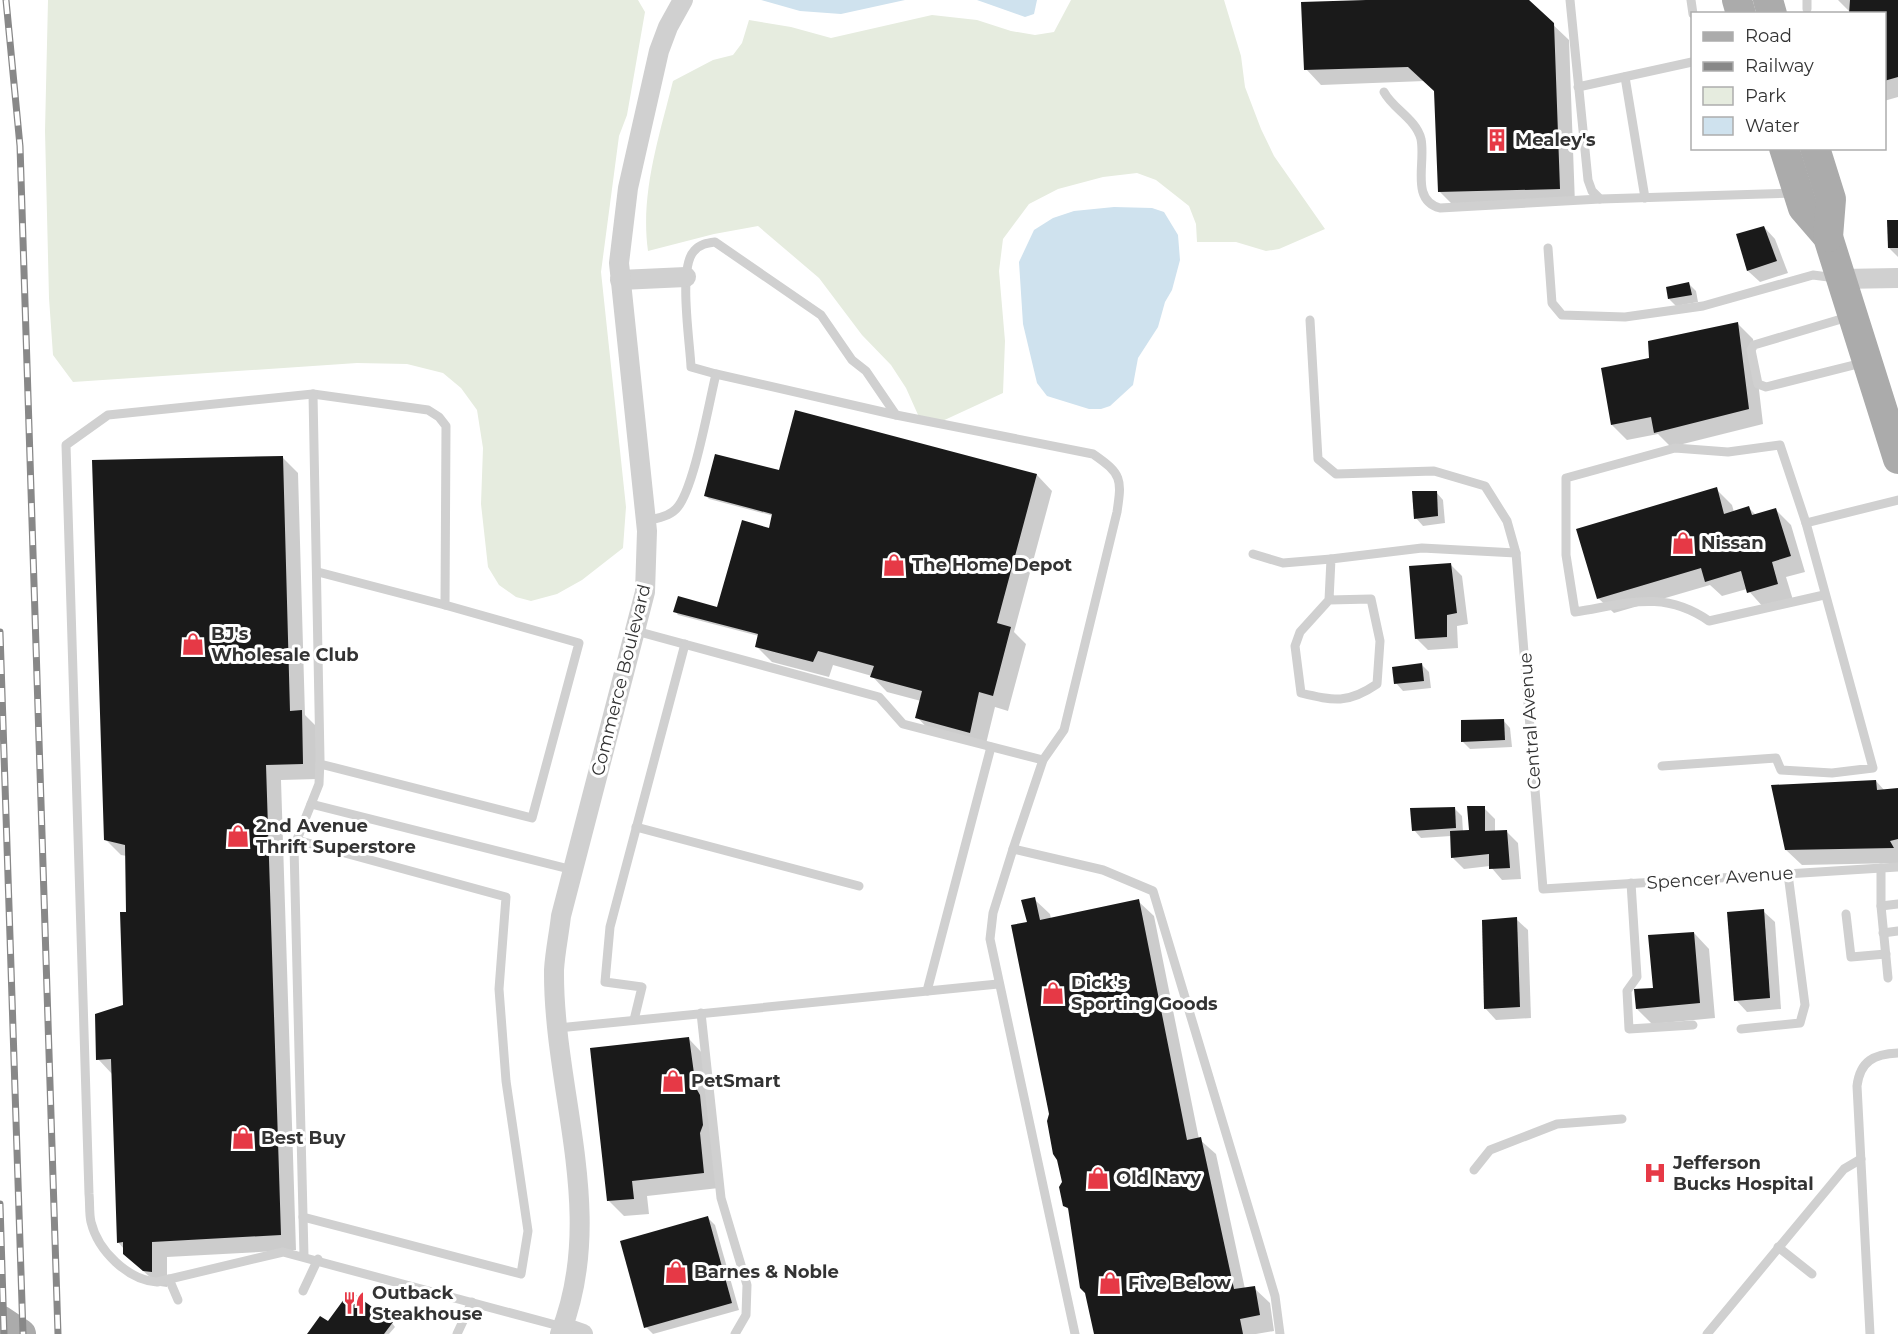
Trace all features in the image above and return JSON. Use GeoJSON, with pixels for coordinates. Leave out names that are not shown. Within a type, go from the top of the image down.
{"type":"FeatureCollection","features":[{"type":"Feature","properties":{"kind":"main road"},"geometry":{"type":"LineString","coordinates":[[1785,150],[1803,208],[1828,237]]}},
{"type":"Feature","properties":{"kind":"main road"},"geometry":{"type":"LineString","coordinates":[[1816,150],[1831,199],[1828,237],[1867,362],[1889,403],[1898,459]]}},
{"type":"Feature","properties":{"kind":"main road"},"geometry":{"type":"LineString","coordinates":[[0,1320],[21,1334]]}},
{"type":"Feature","properties":{"kind":"street","name":"Commerce Boulevard"},"geometry":{"type":"LineString","coordinates":[[562,1331],[575,1292],[581,1212],[558,1028],[555,957],[561,916],[636,631],[647,567],[646,520],[620,280],[621,229],[636,148],[659,51],[668,27],[683,0]]}},
{"type":"Feature","properties":{"kind":"street"},"geometry":{"type":"LineString","coordinates":[[620,280],[686,277]]}},
{"type":"Feature","properties":{"kind":"street"},"geometry":{"type":"LineString","coordinates":[[1841,279],[1898,278]]}},
{"type":"Feature","properties":{"kind":"street"},"geometry":{"type":"LineString","coordinates":[[562,1331],[583,1334]]}},
{"type":"Feature","properties":{"kind":"lane"},"geometry":{"type":"LineString","coordinates":[[1570,0],[1588,180],[1592,191],[1600,199]]}},
{"type":"Feature","properties":{"kind":"lane"},"geometry":{"type":"LineString","coordinates":[[1578,87],[1691,62]]}},
{"type":"Feature","properties":{"kind":"lane"},"geometry":{"type":"LineString","coordinates":[[1625,77],[1645,198]]}},
{"type":"Feature","properties":{"kind":"lane"},"geometry":{"type":"LineString","coordinates":[[1383,92],[1390,104],[1414,124],[1421,138],[1423,197],[1429,205],[1440,208],[1600,199],[1798,192]]}},
{"type":"Feature","properties":{"kind":"lane"},"geometry":{"type":"LineString","coordinates":[[896,416],[866,371],[852,360],[821,315],[715,242],[703,244],[693,251],[686,269],[691,367],[896,416],[1093,454],[1114,468],[1122,484],[1064,730],[1043,760],[991,923],[990,939],[1075,1334]]}},
{"type":"Feature","properties":{"kind":"lane"},"geometry":{"type":"LineString","coordinates":[[1548,248],[1552,303],[1562,315],[1625,317],[1703,306],[1813,275],[1841,279]]}},
{"type":"Feature","properties":{"kind":"lane"},"geometry":{"type":"LineString","coordinates":[[1853,316],[1754,345],[1751,350],[1758,384],[1766,387],[1867,362]]}},
{"type":"Feature","properties":{"kind":"lane","name":"Central Avenue"},"geometry":{"type":"LineString","coordinates":[[1310,320],[1318,459],[1336,474],[1434,471],[1485,486],[1507,521],[1516,553],[1543,889]]}},
{"type":"Feature","properties":{"kind":"lane"},"geometry":{"type":"LineString","coordinates":[[646,520],[657,519],[676,508],[689,483],[716,374]]}},
{"type":"Feature","properties":{"kind":"lane"},"geometry":{"type":"LineString","coordinates":[[304,1256],[294,850],[319,784],[320,764],[313,394]]}},
{"type":"Feature","properties":{"kind":"lane"},"geometry":{"type":"LineString","coordinates":[[445,605],[446,426],[439,417],[428,410],[313,394],[108,415],[66,445],[91,1222],[100,1245],[134,1276],[145,1281],[169,1279],[283,1252],[472,1302],[562,1331]]}},
{"type":"Feature","properties":{"kind":"lane"},"geometry":{"type":"LineString","coordinates":[[1662,766],[1776,758],[1781,770],[1832,773],[1874,768],[1824,595],[1806,523],[1780,445],[1728,452],[1674,448],[1566,478],[1566,555],[1575,612],[1653,599],[1693,610],[1709,621],[1824,595]]}},
{"type":"Feature","properties":{"kind":"lane"},"geometry":{"type":"LineString","coordinates":[[1806,523],[1898,501]]}},
{"type":"Feature","properties":{"kind":"lane"},"geometry":{"type":"LineString","coordinates":[[1253,554],[1283,563],[1422,548],[1516,553]]}},
{"type":"Feature","properties":{"kind":"lane"},"geometry":{"type":"LineString","coordinates":[[1329,600],[1371,599],[1380,640],[1377,684],[1358,697],[1329,700],[1301,693],[1295,646],[1300,632],[1329,600],[1331,558]]}},
{"type":"Feature","properties":{"kind":"lane"},"geometry":{"type":"LineString","coordinates":[[318,572],[579,642],[532,818],[320,764]]}},
{"type":"Feature","properties":{"kind":"lane"},"geometry":{"type":"LineString","coordinates":[[636,631],[879,697],[903,724],[1043,760]]}},
{"type":"Feature","properties":{"kind":"lane"},"geometry":{"type":"LineString","coordinates":[[634,1020],[642,987],[605,982],[610,927],[685,644]]}},
{"type":"Feature","properties":{"kind":"lane"},"geometry":{"type":"LineString","coordinates":[[927,991],[991,747]]}},
{"type":"Feature","properties":{"kind":"lane"},"geometry":{"type":"LineString","coordinates":[[311,804],[573,870]]}},
{"type":"Feature","properties":{"kind":"lane"},"geometry":{"type":"LineString","coordinates":[[636,827],[860,886]]}},
{"type":"Feature","properties":{"kind":"lane"},"geometry":{"type":"LineString","coordinates":[[297,840],[506,897],[500,943],[501,1036],[528,1231],[521,1274],[303,1217]]}},
{"type":"Feature","properties":{"kind":"lane"},"geometry":{"type":"LineString","coordinates":[[1013,849],[1103,870],[1153,891],[1275,1296],[1280,1334]]}},
{"type":"Feature","properties":{"kind":"lane","name":"Spencer Avenue"},"geometry":{"type":"LineString","coordinates":[[1543,889],[1898,867]]}},
{"type":"Feature","properties":{"kind":"lane"},"geometry":{"type":"LineString","coordinates":[[1881,868],[1881,906],[1888,978]]}},
{"type":"Feature","properties":{"kind":"lane"},"geometry":{"type":"LineString","coordinates":[[1741,1029],[1800,1023],[1805,1005],[1788,874]]}},
{"type":"Feature","properties":{"kind":"lane"},"geometry":{"type":"LineString","coordinates":[[1631,883],[1637,977],[1627,991],[1629,1029],[1693,1025]]}},
{"type":"Feature","properties":{"kind":"lane"},"geometry":{"type":"LineString","coordinates":[[1881,906],[1898,904]]}},
{"type":"Feature","properties":{"kind":"lane"},"geometry":{"type":"LineString","coordinates":[[1846,914],[1851,957],[1886,954]]}},
{"type":"Feature","properties":{"kind":"lane"},"geometry":{"type":"LineString","coordinates":[[1883,933],[1898,931]]}},
{"type":"Feature","properties":{"kind":"lane"},"geometry":{"type":"LineString","coordinates":[[558,1028],[998,984]]}},
{"type":"Feature","properties":{"kind":"lane"},"geometry":{"type":"LineString","coordinates":[[701,1013],[722,1198],[747,1285],[746,1315],[735,1334]]}},
{"type":"Feature","properties":{"kind":"lane"},"geometry":{"type":"LineString","coordinates":[[1870,1334],[1858,1076],[1868,1060],[1878,1055],[1898,1053]]}},
{"type":"Feature","properties":{"kind":"lane"},"geometry":{"type":"LineString","coordinates":[[1474,1170],[1490,1150],[1557,1124],[1622,1119]]}},
{"type":"Feature","properties":{"kind":"lane"},"geometry":{"type":"LineString","coordinates":[[1707,1334],[1844,1169],[1861,1159]]}},
{"type":"Feature","properties":{"kind":"lane"},"geometry":{"type":"LineString","coordinates":[[1778,1247],[1812,1274]]}},
{"type":"Feature","properties":{"kind":"lane"},"geometry":{"type":"LineString","coordinates":[[303,1291],[318,1260]]}},
{"type":"Feature","properties":{"kind":"lane"},"geometry":{"type":"LineString","coordinates":[[169,1279],[178,1300]]}},
{"type":"Feature","properties":{"kind":"lane"},"geometry":{"type":"LineString","coordinates":[[457,1334],[472,1302]]}},
{"type":"Feature","properties":{"kind":"green space"},"geometry":{"type":"Polygon","coordinates":[[[48,0],[638,0],[645,12],[627,115],[619,136],[601,272],[626,507],[623,548],[582,580],[557,594],[531,601],[516,597],[499,585],[488,567],[481,504],[483,448],[477,410],[461,388],[443,373],[407,364],[357,363],[73,382],[53,355],[49,298],[45,131],[48,0]]]}},
{"type":"Feature","properties":{"kind":"green space"},"geometry":{"type":"Polygon","coordinates":[[[1071,0],[1224,0],[1241,56],[1245,87],[1261,129],[1274,156],[1325,229],[1279,249],[1266,251],[1236,242],[1197,242],[1196,224],[1189,206],[1156,180],[1137,173],[1103,177],[1058,189],[1029,204],[1003,239],[999,271],[1005,341],[1003,393],[938,423],[919,417],[906,388],[891,365],[862,335],[819,278],[758,226],[714,234],[648,251],[647,208],[652,166],[673,81],[713,60],[733,55],[742,43],[749,20],[791,27],[831,38],[932,15],[977,20],[1011,31],[1035,35],[1054,32],[1071,0]]]}},
{"type":"Feature","properties":{"kind":"water"},"geometry":{"type":"Polygon","coordinates":[[[761,0],[905,0],[841,14],[800,11],[761,0]]]}},
{"type":"Feature","properties":{"kind":"water"},"geometry":{"type":"Polygon","coordinates":[[[977,0],[1037,0],[1034,14],[1025,17],[977,0]]]}},
{"type":"Feature","properties":{"kind":"water"},"geometry":{"type":"Polygon","coordinates":[[[1114,207],[1152,208],[1164,212],[1178,235],[1180,260],[1158,327],[1138,358],[1133,385],[1110,406],[1089,409],[1047,396],[1037,383],[1023,324],[1019,262],[1034,230],[1053,218],[1074,211],[1114,207]]]}},
{"type":"Feature","properties":{"kind":"building","name":"Mealey's"},"geometry":{"type":"Polygon","coordinates":[[[1529,0],[1554,23],[1560,189],[1438,192],[1434,91],[1408,67],[1304,70],[1301,2],[1529,0]]]}},
{"type":"Feature","properties":{"kind":"building"},"geometry":{"type":"Polygon","coordinates":[[[1850,0],[1898,0],[1898,77],[1886,80],[1886,12],[1849,12],[1850,0]]]}},
{"type":"Feature","properties":{"kind":"building"},"geometry":{"type":"Polygon","coordinates":[[[1887,220],[1898,220],[1898,248],[1888,248],[1887,220]]]}},
{"type":"Feature","properties":{"kind":"building"},"geometry":{"type":"Polygon","coordinates":[[[1764,226],[1777,261],[1747,271],[1736,234],[1764,226]]]}},
{"type":"Feature","properties":{"kind":"building"},"geometry":{"type":"Polygon","coordinates":[[[1689,282],[1692,295],[1668,299],[1666,287],[1689,282]]]}},
{"type":"Feature","properties":{"kind":"building"},"geometry":{"type":"Polygon","coordinates":[[[1738,322],[1749,409],[1654,433],[1651,417],[1611,425],[1601,368],[1649,358],[1648,341],[1738,322]]]}},
{"type":"Feature","properties":{"kind":"building","name":"The Home Depot"},"geometry":{"type":"Polygon","coordinates":[[[795,410],[1037,474],[997,623],[1011,627],[993,696],[979,692],[970,733],[915,718],[922,691],[870,677],[874,666],[818,651],[813,662],[755,647],[758,634],[673,612],[678,596],[717,607],[742,520],[769,528],[772,514],[704,496],[715,454],[779,470],[795,410]]]}},
{"type":"Feature","properties":{"kind":"building"},"geometry":{"type":"Polygon","coordinates":[[[283,456],[290,711],[302,710],[303,764],[266,765],[281,1235],[152,1242],[152,1272],[143,1271],[123,1254],[123,1242],[117,1243],[111,1059],[96,1060],[95,1014],[123,1005],[120,912],[126,912],[125,845],[104,840],[92,460],[283,456]]]}},
{"type":"Feature","properties":{"kind":"building","name":"Nissan"},"geometry":{"type":"Polygon","coordinates":[[[1717,487],[1724,514],[1749,506],[1752,515],[1776,508],[1791,556],[1772,562],[1778,584],[1747,593],[1741,571],[1705,582],[1701,568],[1597,599],[1576,529],[1717,487]]]}},
{"type":"Feature","properties":{"kind":"building"},"geometry":{"type":"Polygon","coordinates":[[[1412,491],[1437,491],[1438,516],[1414,519],[1412,491]]]}},
{"type":"Feature","properties":{"kind":"building"},"geometry":{"type":"Polygon","coordinates":[[[1451,563],[1457,613],[1447,615],[1447,637],[1415,639],[1409,566],[1451,563]]]}},
{"type":"Feature","properties":{"kind":"building"},"geometry":{"type":"Polygon","coordinates":[[[1422,663],[1424,681],[1394,684],[1392,667],[1422,663]]]}},
{"type":"Feature","properties":{"kind":"building"},"geometry":{"type":"Polygon","coordinates":[[[1504,719],[1505,740],[1461,742],[1461,720],[1504,719]]]}},
{"type":"Feature","properties":{"kind":"building"},"geometry":{"type":"Polygon","coordinates":[[[1876,780],[1877,790],[1898,788],[1898,839],[1890,841],[1894,848],[1785,850],[1771,785],[1876,780]]]}},
{"type":"Feature","properties":{"kind":"building"},"geometry":{"type":"Polygon","coordinates":[[[1467,806],[1485,806],[1485,831],[1507,830],[1510,868],[1489,869],[1489,854],[1451,858],[1450,831],[1469,830],[1467,806]]]}},
{"type":"Feature","properties":{"kind":"building"},"geometry":{"type":"Polygon","coordinates":[[[1455,807],[1456,828],[1412,831],[1410,808],[1455,807]]]}},
{"type":"Feature","properties":{"kind":"building"},"geometry":{"type":"Polygon","coordinates":[[[1035,897],[1040,920],[1139,899],[1187,1140],[1201,1137],[1234,1289],[1255,1286],[1260,1315],[1240,1319],[1243,1334],[1094,1334],[1085,1293],[1080,1288],[1068,1208],[1063,1206],[1059,1187],[1062,1182],[1057,1160],[1053,1154],[1047,1121],[1049,1114],[1011,925],[1027,922],[1021,900],[1035,897]]]}},
{"type":"Feature","properties":{"kind":"building"},"geometry":{"type":"Polygon","coordinates":[[[1764,909],[1770,998],[1734,1001],[1727,912],[1764,909]]]}},
{"type":"Feature","properties":{"kind":"building"},"geometry":{"type":"Polygon","coordinates":[[[1517,917],[1520,1007],[1484,1009],[1482,920],[1517,917]]]}},
{"type":"Feature","properties":{"kind":"building"},"geometry":{"type":"Polygon","coordinates":[[[1694,932],[1700,1003],[1636,1009],[1634,989],[1653,988],[1648,935],[1694,932]]]}},
{"type":"Feature","properties":{"kind":"building"},"geometry":{"type":"Polygon","coordinates":[[[689,1037],[696,1088],[700,1095],[703,1125],[700,1133],[704,1173],[632,1181],[634,1199],[607,1201],[590,1048],[689,1037]]]}},
{"type":"Feature","properties":{"kind":"building","name":"Barnes & Noble"},"geometry":{"type":"Polygon","coordinates":[[[708,1216],[732,1303],[644,1328],[620,1241],[708,1216]]]}},
{"type":"Feature","properties":{"kind":"building","name":"Outback Steakhouse"},"geometry":{"type":"Polygon","coordinates":[[[350,1291],[393,1322],[384,1334],[307,1334],[320,1316],[328,1321],[350,1291]]]}},
{"type":"Feature","properties":{"kind":"railway"},"geometry":{"type":"LineString","coordinates":[[6,0],[20,146],[58,1334]]}},
{"type":"Feature","properties":{"kind":"railway"},"geometry":{"type":"LineString","coordinates":[[0,632],[23,1334]]}},
{"type":"Feature","properties":{"kind":"railway"},"geometry":{"type":"LineString","coordinates":[[0,1204],[4,1334]]}},
{"type":"Feature","properties":{"kind":"place","name":"Mealey's"},"geometry":{"type":"Point","coordinates":[1497,140]}},
{"type":"Feature","properties":{"kind":"place","name":"Nissan"},"geometry":{"type":"Point","coordinates":[1683,543]}},
{"type":"Feature","properties":{"kind":"place","name":"The Home Depot"},"geometry":{"type":"Point","coordinates":[894,565]}},
{"type":"Feature","properties":{"kind":"place","name":"BJ's Wholesale Club"},"geometry":{"type":"Point","coordinates":[193,644]}},
{"type":"Feature","properties":{"kind":"place","name":"2nd Avenue Thrift Superstore"},"geometry":{"type":"Point","coordinates":[238,836]}},
{"type":"Feature","properties":{"kind":"place","name":"Dick's Sporting Goods"},"geometry":{"type":"Point","coordinates":[1053,993]}},
{"type":"Feature","properties":{"kind":"place","name":"PetSmart"},"geometry":{"type":"Point","coordinates":[673,1081]}},
{"type":"Feature","properties":{"kind":"place","name":"Best Buy"},"geometry":{"type":"Point","coordinates":[243,1138]}},
{"type":"Feature","properties":{"kind":"place","name":"Jefferson Bucks Hospital"},"geometry":{"type":"Point","coordinates":[1655,1173]}},
{"type":"Feature","properties":{"kind":"place","name":"Old Navy"},"geometry":{"type":"Point","coordinates":[1098,1178]}},
{"type":"Feature","properties":{"kind":"place","name":"Barnes & Noble"},"geometry":{"type":"Point","coordinates":[676,1272]}},
{"type":"Feature","properties":{"kind":"place","name":"Five Below"},"geometry":{"type":"Point","coordinates":[1110,1283]}},
{"type":"Feature","properties":{"kind":"place","name":"Outback Steakhouse"},"geometry":{"type":"Point","coordinates":[354,1303]}}]}
